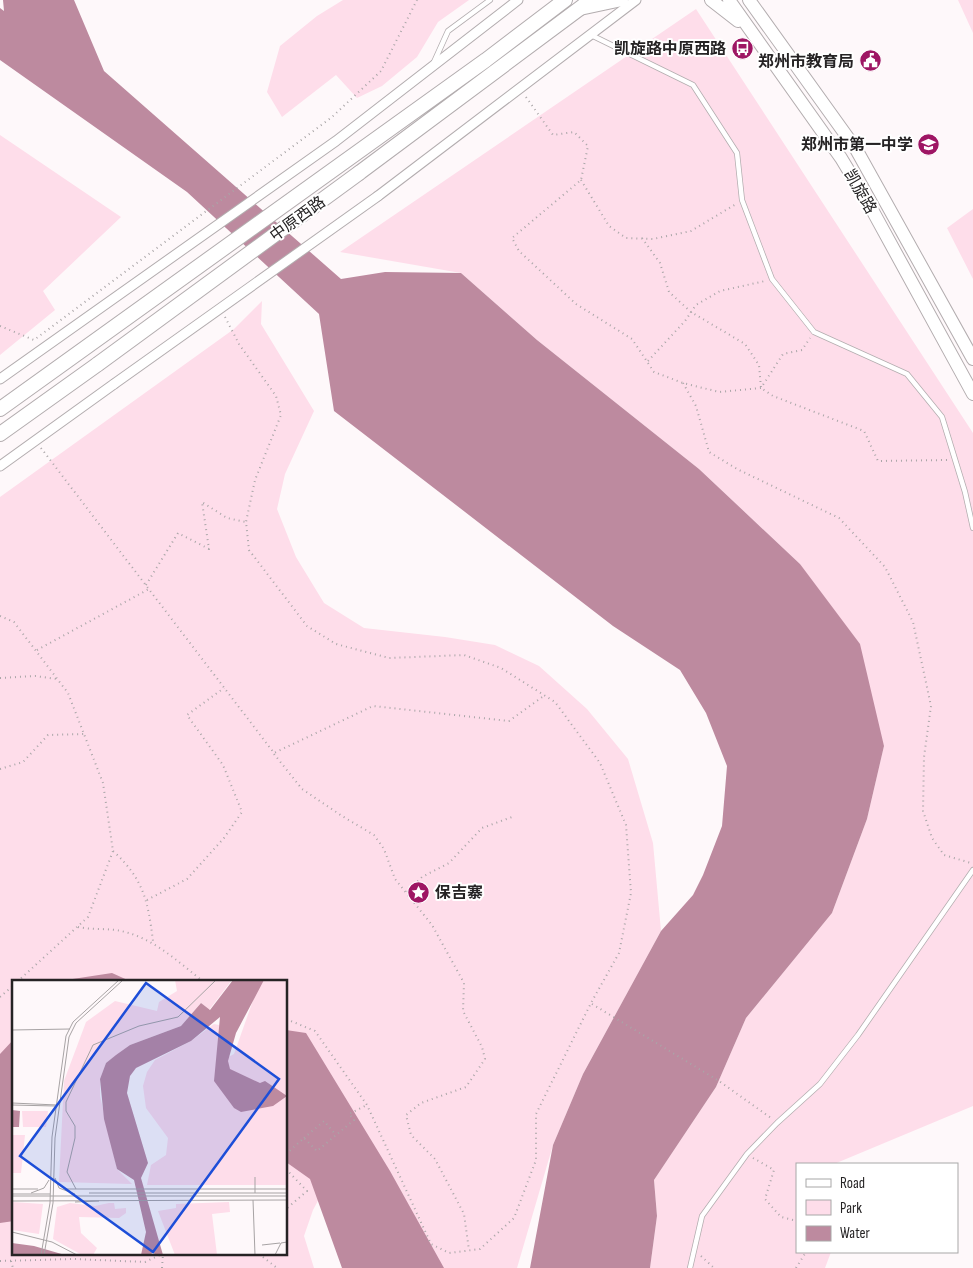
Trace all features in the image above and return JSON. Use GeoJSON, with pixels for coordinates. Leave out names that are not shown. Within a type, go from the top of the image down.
{"type":"FeatureCollection","features":[{"type":"Feature","properties":{"kind":"main road","name":"中原西路"},"geometry":{"type":"LineString","coordinates":[[0,409],[349,159],[565,0]]}},
{"type":"Feature","properties":{"kind":"main road","name":"中原西路"},"geometry":{"type":"LineString","coordinates":[[0,434],[359,173],[591,0]]}},
{"type":"Feature","properties":{"kind":"main road"},"geometry":{"type":"LineString","coordinates":[[580,9],[622,0]]}},
{"type":"Feature","properties":{"kind":"main road"},"geometry":{"type":"LineString","coordinates":[[711,0],[752,33]]}},
{"type":"Feature","properties":{"kind":"main road","name":"凯旋路"},"geometry":{"type":"LineString","coordinates":[[729,0],[842,158],[966,375],[973,394]]}},
{"type":"Feature","properties":{"kind":"main road","name":"凯旋路"},"geometry":{"type":"LineString","coordinates":[[749,0],[856,149],[973,360]]}},
{"type":"Feature","properties":{"kind":"main road"},"geometry":{"type":"LineString","coordinates":[[756,0],[766,23]]}},
{"type":"Feature","properties":{"kind":"main road"},"geometry":{"type":"LineString","coordinates":[[966,375],[973,360]]}},
{"type":"Feature","properties":{"kind":"street"},"geometry":{"type":"LineString","coordinates":[[0,379],[336,141],[518,0]]}},
{"type":"Feature","properties":{"kind":"street"},"geometry":{"type":"LineString","coordinates":[[0,466],[378,196],[636,0]]}},
{"type":"Feature","properties":{"kind":"lane"},"geometry":{"type":"LineString","coordinates":[[432,66],[448,31],[490,0]]}},
{"type":"Feature","properties":{"kind":"lane"},"geometry":{"type":"LineString","coordinates":[[590,35],[694,85],[737,153],[742,200],[772,279],[814,332],[907,374],[942,417],[973,528]]}},
{"type":"Feature","properties":{"kind":"lane"},"geometry":{"type":"LineString","coordinates":[[690,1268],[702,1216],[747,1154],[777,1123],[820,1084],[858,1035],[973,870]]}},
{"type":"Feature","properties":{"kind":"path"},"geometry":{"type":"LineString","coordinates":[[0,326],[34,340],[332,117],[381,71],[417,0]]}},
{"type":"Feature","properties":{"kind":"path"},"geometry":{"type":"LineString","coordinates":[[520,88],[553,135],[574,132],[588,146],[581,180],[512,238],[519,251],[576,304],[632,339],[654,372],[683,383],[718,392],[761,388],[773,396],[864,431],[878,461],[955,460]]}},
{"type":"Feature","properties":{"kind":"path"},"geometry":{"type":"LineString","coordinates":[[581,180],[609,226],[626,238],[653,239],[691,231],[742,200]]}},
{"type":"Feature","properties":{"kind":"path"},"geometry":{"type":"LineString","coordinates":[[642,238],[660,263],[669,292],[691,312],[745,344],[759,365],[761,388]]}},
{"type":"Feature","properties":{"kind":"path"},"geometry":{"type":"LineString","coordinates":[[647,361],[696,304],[720,292],[772,279]]}},
{"type":"Feature","properties":{"kind":"path"},"geometry":{"type":"LineString","coordinates":[[220,308],[238,344],[276,396],[281,416],[255,480],[246,522],[249,550],[307,626],[336,644],[389,658],[464,655],[501,668],[545,695],[556,702],[600,763],[626,825],[631,893],[619,953],[591,1003],[536,1114],[536,1160],[514,1218],[480,1249],[449,1253],[431,1244],[367,1105],[315,1031],[288,1020]]}},
{"type":"Feature","properties":{"kind":"path"},"geometry":{"type":"LineString","coordinates":[[761,388],[783,354],[802,350],[814,332]]}},
{"type":"Feature","properties":{"kind":"path"},"geometry":{"type":"LineString","coordinates":[[683,383],[696,406],[709,452],[737,469],[839,518],[885,567],[913,622],[931,706],[924,758],[923,811],[932,838],[944,854],[973,863]]}},
{"type":"Feature","properties":{"kind":"path"},"geometry":{"type":"LineString","coordinates":[[36,441],[302,789],[374,835],[384,849],[395,879],[432,925],[464,983],[463,1011],[482,1047],[485,1058],[466,1087],[421,1103],[406,1115],[411,1135],[435,1159],[464,1214],[469,1250]]}},
{"type":"Feature","properties":{"kind":"path"},"geometry":{"type":"LineString","coordinates":[[146,585],[178,533],[208,549],[202,502],[227,518],[246,522]]}},
{"type":"Feature","properties":{"kind":"path"},"geometry":{"type":"LineString","coordinates":[[36,650],[149,589]]}},
{"type":"Feature","properties":{"kind":"path"},"geometry":{"type":"LineString","coordinates":[[0,616],[14,622],[68,693],[103,782],[112,851],[88,917],[19,980]]}},
{"type":"Feature","properties":{"kind":"path"},"geometry":{"type":"LineString","coordinates":[[0,678],[35,676],[58,680]]}},
{"type":"Feature","properties":{"kind":"path"},"geometry":{"type":"LineString","coordinates":[[148,900],[187,879],[224,838],[242,812],[224,765],[187,715],[224,688]]}},
{"type":"Feature","properties":{"kind":"path"},"geometry":{"type":"LineString","coordinates":[[274,753],[373,706],[509,721],[545,695]]}},
{"type":"Feature","properties":{"kind":"path"},"geometry":{"type":"LineString","coordinates":[[0,769],[23,762],[48,735],[84,734]]}},
{"type":"Feature","properties":{"kind":"path"},"geometry":{"type":"LineString","coordinates":[[407,892],[422,877],[449,863],[482,828],[512,817]]}},
{"type":"Feature","properties":{"kind":"path"},"geometry":{"type":"LineString","coordinates":[[112,851],[128,865],[148,900],[153,942]]}},
{"type":"Feature","properties":{"kind":"path"},"geometry":{"type":"LineString","coordinates":[[78,926],[96,930],[120,930],[153,942],[201,980]]}},
{"type":"Feature","properties":{"kind":"path"},"geometry":{"type":"LineString","coordinates":[[0,997],[12,987]]}},
{"type":"Feature","properties":{"kind":"path"},"geometry":{"type":"LineString","coordinates":[[591,1003],[719,1081],[777,1123]]}},
{"type":"Feature","properties":{"kind":"path"},"geometry":{"type":"LineString","coordinates":[[304,1138],[317,1151],[354,1120],[349,1114],[367,1105]]}},
{"type":"Feature","properties":{"kind":"path"},"geometry":{"type":"LineString","coordinates":[[288,1152],[324,1121],[336,1135]]}},
{"type":"Feature","properties":{"kind":"path"},"geometry":{"type":"LineString","coordinates":[[747,1154],[774,1170],[765,1199],[781,1217],[796,1221]]}},
{"type":"Feature","properties":{"kind":"path"},"geometry":{"type":"LineString","coordinates":[[288,1171],[306,1191],[288,1207]]}},
{"type":"Feature","properties":{"kind":"path"},"geometry":{"type":"LineString","coordinates":[[694,1250],[714,1268]]}},
{"type":"Feature","properties":{"kind":"path"},"geometry":{"type":"LineString","coordinates":[[796,1268],[805,1253]]}},
{"type":"Feature","properties":{"kind":"path"},"geometry":{"type":"LineString","coordinates":[[0,1262],[10,1260],[73,1259],[145,1262],[158,1256]]}},
{"type":"Feature","properties":{"kind":"path"},"geometry":{"type":"LineString","coordinates":[[262,1256],[277,1268]]}},
{"type":"Feature","properties":{"kind":"path"},"geometry":{"type":"LineString","coordinates":[[10,1260],[13,1268]]}},
{"type":"Feature","properties":{"kind":"green space"},"geometry":{"type":"Polygon","coordinates":[[[343,0],[469,0],[438,22],[417,57],[382,86],[357,98],[336,75],[282,117],[267,92],[280,46],[317,16],[343,0]]]}},
{"type":"Feature","properties":{"kind":"green space"},"geometry":{"type":"Polygon","coordinates":[[[958,0],[973,0],[973,33],[958,0]]]}},
{"type":"Feature","properties":{"kind":"green space"},"geometry":{"type":"Polygon","coordinates":[[[696,9],[973,433],[973,1106],[836,1163],[796,1163],[796,1253],[831,1253],[825,1268],[650,1268],[657,1216],[654,1180],[716,1087],[746,1018],[832,913],[867,819],[884,746],[800,564],[699,469],[537,340],[461,273],[340,252],[696,9]]]}},
{"type":"Feature","properties":{"kind":"green space"},"geometry":{"type":"Polygon","coordinates":[[[0,135],[121,217],[43,291],[55,310],[0,355],[0,135]]]}},
{"type":"Feature","properties":{"kind":"green space"},"geometry":{"type":"Polygon","coordinates":[[[973,209],[973,279],[947,228],[973,209]]]}},
{"type":"Feature","properties":{"kind":"green space"},"geometry":{"type":"Polygon","coordinates":[[[262,301],[261,324],[314,411],[285,474],[277,509],[296,557],[324,603],[364,628],[495,645],[539,666],[587,709],[628,759],[653,843],[661,931],[583,1074],[553,1145],[517,1268],[433,1268],[336,1167],[313,1210],[304,1236],[314,1268],[0,1268],[0,497],[234,329],[262,301]]]}},
{"type":"Feature","properties":{"kind":"water"},"geometry":{"type":"Polygon","coordinates":[[[3,0],[74,0],[104,71],[341,279],[385,272],[461,273],[537,340],[699,469],[800,564],[860,644],[884,746],[867,819],[832,913],[746,1018],[716,1087],[654,1180],[657,1216],[650,1268],[530,1268],[553,1145],[583,1074],[661,931],[693,895],[722,826],[727,766],[706,713],[680,670],[613,626],[334,411],[319,314],[187,192],[0,60],[0,8],[4,11],[3,0]]]}},
{"type":"Feature","properties":{"kind":"water"},"geometry":{"type":"Polygon","coordinates":[[[112,973],[128,980],[66,980],[112,973]]]}},
{"type":"Feature","properties":{"kind":"water"},"geometry":{"type":"Polygon","coordinates":[[[288,1030],[306,1033],[390,1171],[444,1268],[342,1268],[310,1179],[288,1163],[288,1030]]]}},
{"type":"Feature","properties":{"kind":"water"},"geometry":{"type":"Polygon","coordinates":[[[12,1041],[12,1221],[0,1223],[0,1054],[12,1041]]]}},
{"type":"Feature","properties":{"kind":"place","name":"凯旋路中原西路"},"geometry":{"type":"Point","coordinates":[742,48]}},
{"type":"Feature","properties":{"kind":"place","name":"郑州市教育局"},"geometry":{"type":"Point","coordinates":[870,61]}},
{"type":"Feature","properties":{"kind":"place","name":"郑州市第一中学"},"geometry":{"type":"Point","coordinates":[929,144]}},
{"type":"Feature","properties":{"kind":"place","name":"保吉寨"},"geometry":{"type":"Point","coordinates":[419,892]}}]}
